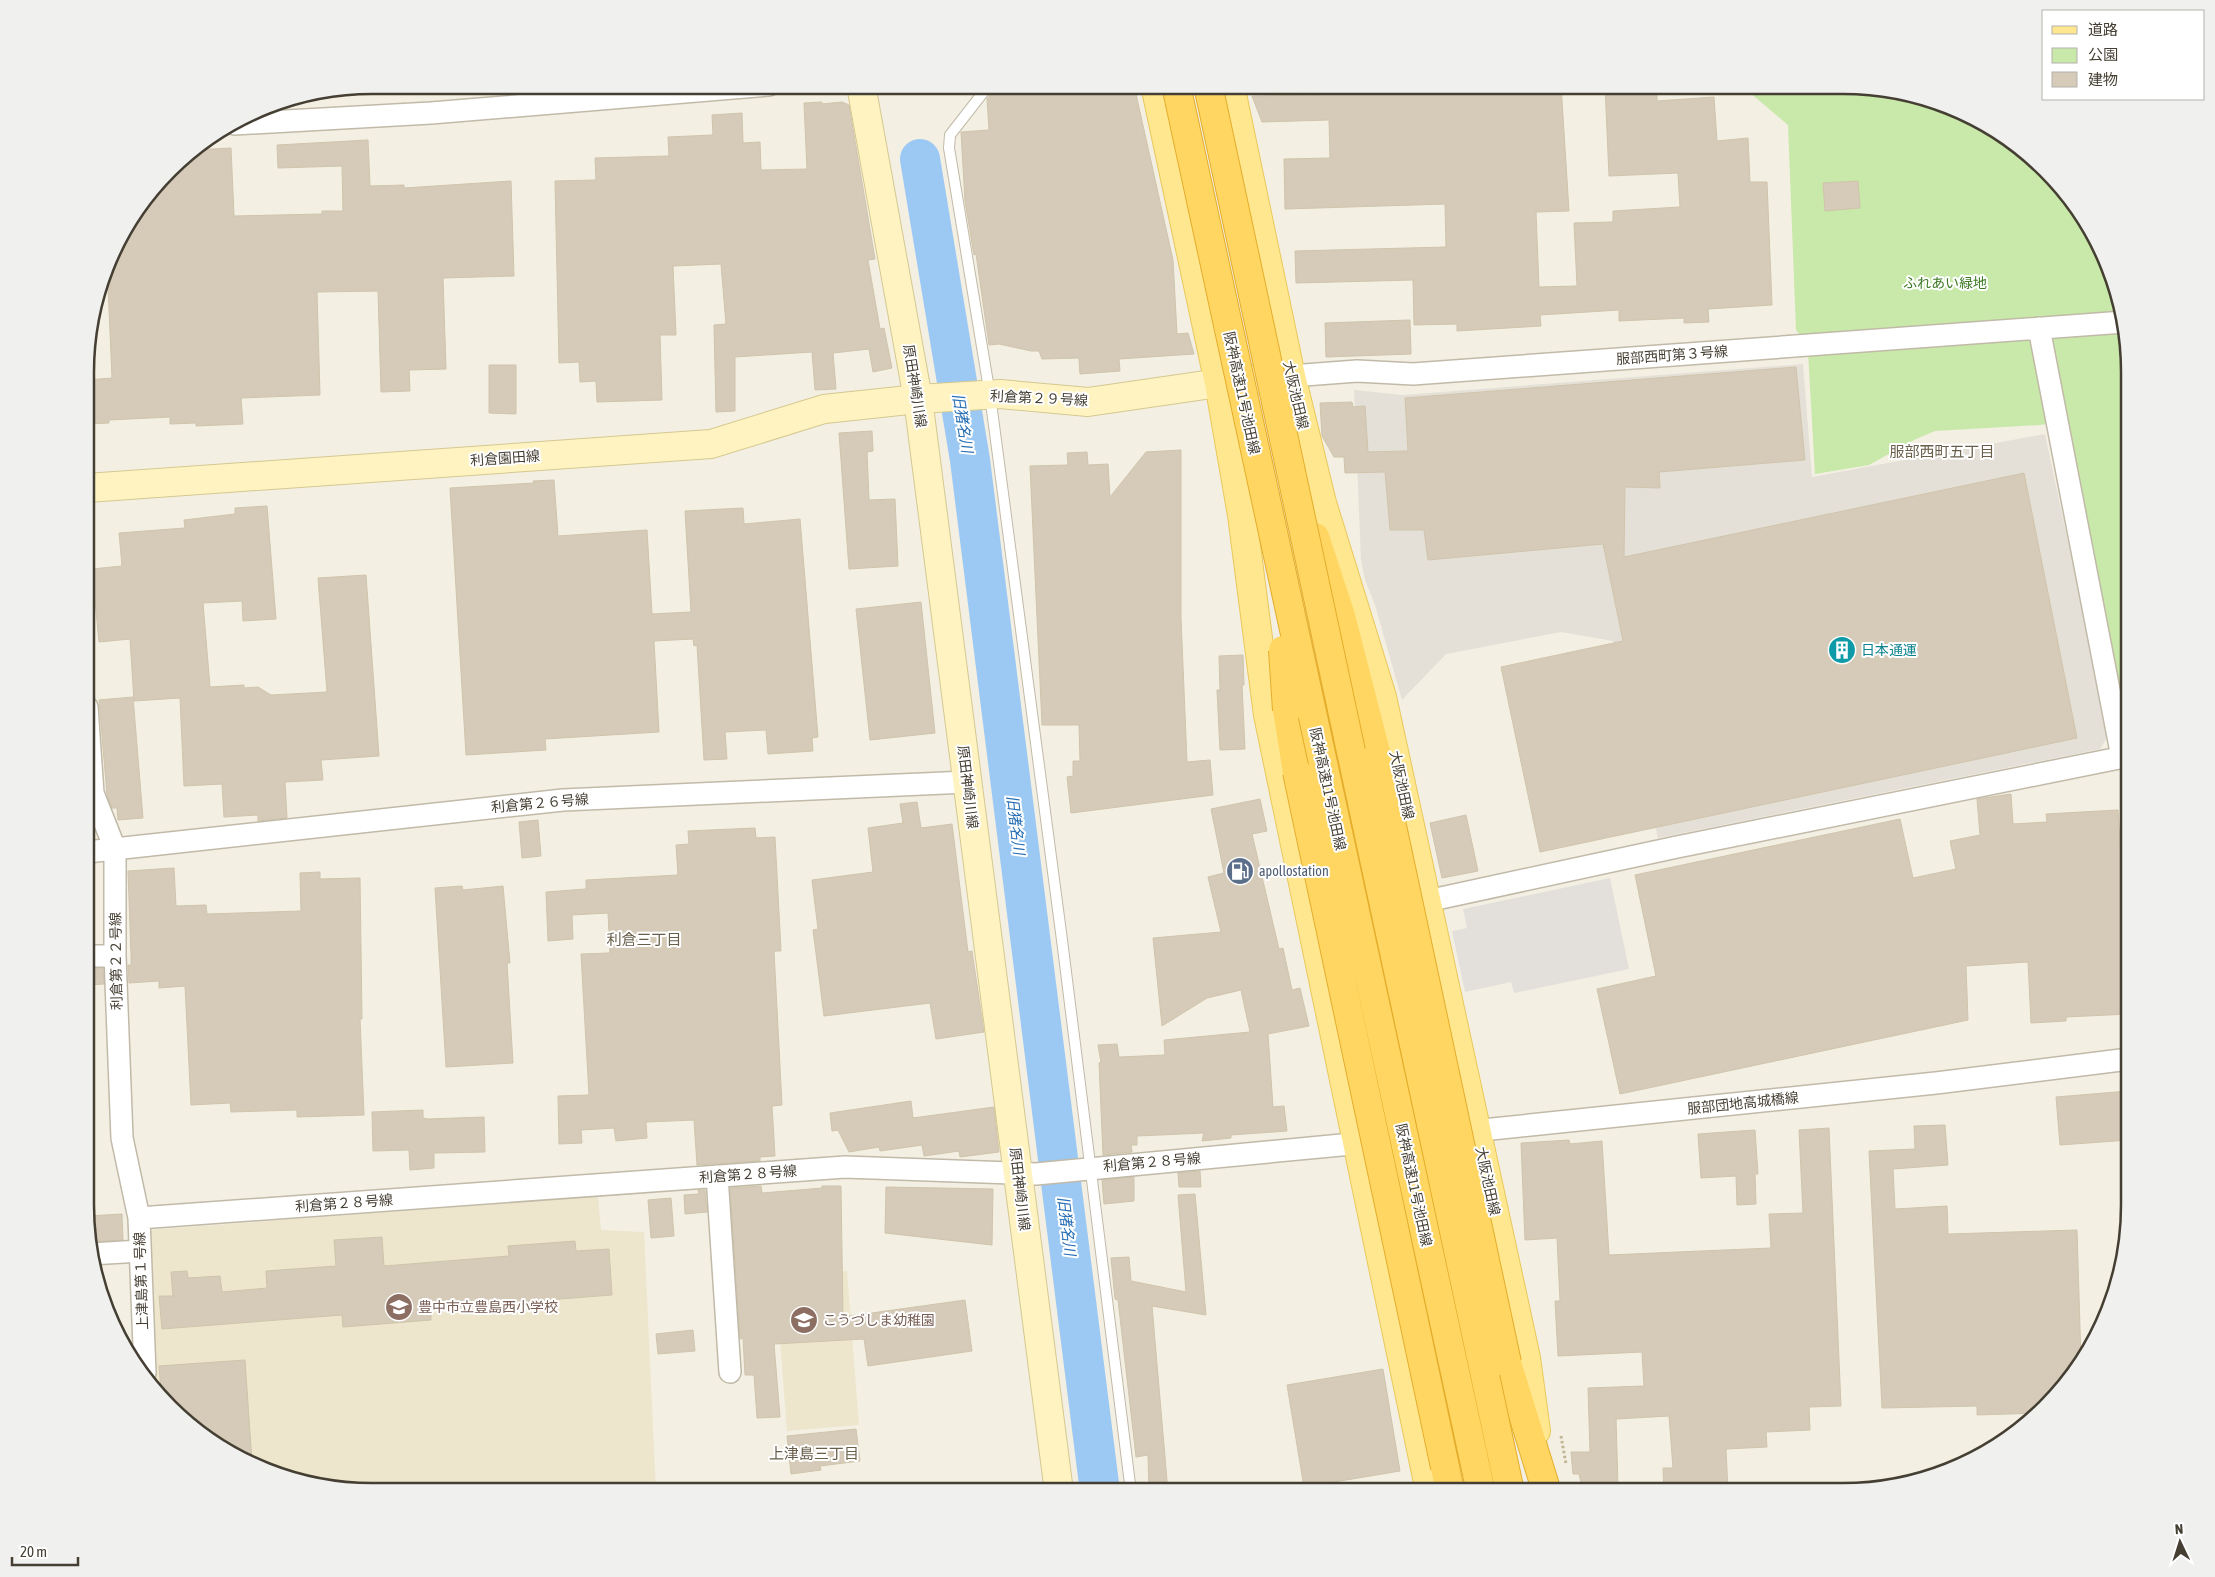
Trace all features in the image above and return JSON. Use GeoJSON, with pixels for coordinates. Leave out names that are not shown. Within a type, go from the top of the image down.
{"type":"FeatureCollection","features":[{"type":"Feature","properties":{"kind":"highway","name":"阪神高速11号池田線"},"geometry":{"type":"LineString","coordinates":[[1178,94],[1479,1483]]}},
{"type":"Feature","properties":{"kind":"highway","name":"阪神高速11号池田線"},"geometry":{"type":"LineString","coordinates":[[1210,94],[1508,1483]]}},
{"type":"Feature","properties":{"kind":"highway"},"geometry":{"type":"LineString","coordinates":[[1233,349],[1283,650],[1287,710],[1297,772],[1448,1480]]}},
{"type":"Feature","properties":{"kind":"highway"},"geometry":{"type":"LineString","coordinates":[[1283,438],[1341,616],[1377,756],[1507,1364],[1543,1483]]}},
{"type":"Feature","properties":{"kind":"main road"},"geometry":{"type":"LineString","coordinates":[[1157,94],[1219,383],[1242,515],[1268,715],[1428,1483]]}},
{"type":"Feature","properties":{"kind":"main road","name":"大阪池田線"},"geometry":{"type":"LineString","coordinates":[[1232,94],[1291,376],[1322,503],[1382,697],[1526,1358],[1544,1483]]}},
{"type":"Feature","properties":{"kind":"street"},"geometry":{"type":"LineString","coordinates":[[247,123],[431,113],[660,94]]}},
{"type":"Feature","properties":{"kind":"street","name":"原田神崎川線"},"geometry":{"type":"LineString","coordinates":[[863,94],[929,398],[967,782],[1027,1174],[1057,1483]]}},
{"type":"Feature","properties":{"kind":"street","name":"服部西町第３号線"},"geometry":{"type":"LineString","coordinates":[[1219,383],[1357,371],[1413,374],[2117,322]]}},
{"type":"Feature","properties":{"kind":"street"},"geometry":{"type":"LineString","coordinates":[[2038,328],[2121,733]]}},
{"type":"Feature","properties":{"kind":"street","name":"利倉第２９号線"},"geometry":{"type":"LineString","coordinates":[[929,398],[983,395],[1088,402],[1219,383]]}},
{"type":"Feature","properties":{"kind":"street","name":"利倉園田線"},"geometry":{"type":"LineString","coordinates":[[94,488],[711,444],[824,409],[929,398]]}},
{"type":"Feature","properties":{"kind":"street"},"geometry":{"type":"LineString","coordinates":[[1427,901],[1686,845],[2121,758]]}},
{"type":"Feature","properties":{"kind":"street","name":"利倉第２６号線"},"geometry":{"type":"LineString","coordinates":[[94,851],[563,800],[967,782]]}},
{"type":"Feature","properties":{"kind":"street","name":"利倉第２２号線"},"geometry":{"type":"LineString","coordinates":[[94,796],[115,849],[114,956],[122,1138],[139,1218]]}},
{"type":"Feature","properties":{"kind":"street"},"geometry":{"type":"LineString","coordinates":[[94,956],[114,956]]}},
{"type":"Feature","properties":{"kind":"street","name":"服部団地高城橋線"},"geometry":{"type":"LineString","coordinates":[[1357,1144],[1936,1083],[2121,1060]]}},
{"type":"Feature","properties":{"kind":"street","name":"利倉第２８号線"},"geometry":{"type":"LineString","coordinates":[[139,1218],[845,1167],[1027,1174],[1357,1144]]}},
{"type":"Feature","properties":{"kind":"street"},"geometry":{"type":"LineString","coordinates":[[717,1176],[730,1372]]}},
{"type":"Feature","properties":{"kind":"street","name":"上津島第１号線"},"geometry":{"type":"LineString","coordinates":[[139,1218],[144,1364]]}},
{"type":"Feature","properties":{"kind":"street"},"geometry":{"type":"LineString","coordinates":[[98,1254],[140,1251]]}},
{"type":"Feature","properties":{"kind":"lane"},"geometry":{"type":"LineString","coordinates":[[982,94],[950,135],[949,148],[1062,940],[1084,1168],[1130,1483]]}},
{"type":"Feature","properties":{"kind":"shaded area"},"geometry":{"type":"Polygon","coordinates":[[[1803,364],[1812,477],[2045,434],[2109,734],[2100,749],[1658,838],[1613,641],[1561,632],[1446,654],[1402,700],[1375,605],[1365,580],[1361,560],[1354,390],[1403,395],[1803,364]]]}},
{"type":"Feature","properties":{"kind":"shaded area"},"geometry":{"type":"Polygon","coordinates":[[[1610,878],[1629,969],[1514,993],[1511,982],[1465,992],[1452,931],[1467,928],[1463,909],[1610,878]]]}},
{"type":"Feature","properties":{"kind":"shaded area","name":"豊中市立豊島西小学校"},"geometry":{"type":"Polygon","coordinates":[[[598,1196],[601,1230],[644,1232],[656,1483],[353,1483],[300,1474],[282,1469],[249,1455],[202,1426],[175,1402],[153,1377],[149,1230],[598,1196]]]}},
{"type":"Feature","properties":{"kind":"shaded area"},"geometry":{"type":"Polygon","coordinates":[[[847,1271],[859,1425],[787,1431],[775,1277],[847,1271]]]}},
{"type":"Feature","properties":{"kind":"green space","name":"ふれあい緑地"},"geometry":{"type":"Polygon","coordinates":[[[1751,94],[1862,94],[1898,99],[1933,108],[1966,122],[2013,151],[2052,188],[2064,202],[2084,233],[2107,282],[2116,317],[2121,353],[2121,691],[2067,421],[2040,425],[1935,431],[1916,439],[1869,465],[1815,474],[1807,335],[1800,335],[1796,330],[1788,125],[1751,94]]]}},
{"type":"Feature","properties":{"kind":"building"},"geometry":{"type":"Polygon","coordinates":[[[991,94],[1136,94],[1173,260],[1177,334],[1188,333],[1194,354],[1119,359],[1120,371],[1080,374],[1079,358],[1042,359],[1039,351],[999,344],[989,345],[976,254],[974,255],[965,201],[961,132],[989,130],[987,99],[991,94]]]}},
{"type":"Feature","properties":{"kind":"building"},"geometry":{"type":"Polygon","coordinates":[[[1562,94],[1569,211],[1536,212],[1539,287],[1577,286],[1574,223],[1613,222],[1613,211],[1680,207],[1678,173],[1609,176],[1605,94],[1657,94],[1657,101],[1714,97],[1717,141],[1748,138],[1750,182],[1767,182],[1772,305],[1708,309],[1709,322],[1684,323],[1684,318],[1619,321],[1619,310],[1540,315],[1541,326],[1457,331],[1457,324],[1414,325],[1413,280],[1296,283],[1295,251],[1446,247],[1445,204],[1285,209],[1284,159],[1330,158],[1329,120],[1262,122],[1252,96],[1562,94]]]}},
{"type":"Feature","properties":{"kind":"building"},"geometry":{"type":"Polygon","coordinates":[[[822,102],[822,104],[842,102],[849,105],[875,259],[868,260],[880,329],[884,328],[892,368],[873,372],[869,349],[833,353],[836,389],[815,390],[812,352],[735,357],[735,411],[716,412],[714,325],[726,324],[721,264],[673,266],[676,335],[660,335],[662,400],[597,402],[596,381],[580,382],[579,362],[559,363],[555,181],[596,180],[595,158],[669,156],[668,137],[713,135],[712,115],[742,113],[743,143],[760,142],[761,170],[807,169],[804,103],[822,102]]]}},
{"type":"Feature","properties":{"kind":"building"},"geometry":{"type":"Polygon","coordinates":[[[368,140],[370,186],[404,185],[404,188],[511,181],[514,276],[443,278],[446,369],[409,370],[410,391],[381,392],[378,291],[317,292],[320,395],[241,398],[243,424],[196,426],[196,423],[170,424],[170,417],[109,420],[109,423],[94,424],[94,379],[112,378],[108,286],[110,286],[110,278],[122,249],[151,202],[175,175],[202,151],[231,148],[234,216],[322,214],[322,211],[343,211],[342,166],[278,168],[277,145],[368,140]]]}},
{"type":"Feature","properties":{"kind":"building"},"geometry":{"type":"Polygon","coordinates":[[[1858,181],[1860,208],[1825,211],[1823,183],[1858,181]]]}},
{"type":"Feature","properties":{"kind":"building"},"geometry":{"type":"Polygon","coordinates":[[[1410,320],[1411,354],[1326,357],[1325,323],[1410,320]]]}},
{"type":"Feature","properties":{"kind":"building"},"geometry":{"type":"Polygon","coordinates":[[[489,365],[516,365],[516,414],[489,413],[489,365]]]}},
{"type":"Feature","properties":{"kind":"building"},"geometry":{"type":"Polygon","coordinates":[[[1796,367],[1805,460],[1659,472],[1660,488],[1625,487],[1624,557],[2024,473],[2077,738],[1540,852],[1501,667],[1623,641],[1603,544],[1428,560],[1424,530],[1390,530],[1385,472],[1345,473],[1344,457],[1334,457],[1322,436],[1320,403],[1352,402],[1353,407],[1365,406],[1368,452],[1408,451],[1405,398],[1796,367]]]}},
{"type":"Feature","properties":{"kind":"building"},"geometry":{"type":"Polygon","coordinates":[[[872,431],[873,451],[867,452],[869,500],[895,499],[898,566],[849,569],[839,433],[872,431]]]}},
{"type":"Feature","properties":{"kind":"building"},"geometry":{"type":"Polygon","coordinates":[[[1181,450],[1181,618],[1187,762],[1210,760],[1213,795],[1071,813],[1067,777],[1073,776],[1073,761],[1080,761],[1079,725],[1042,725],[1030,466],[1068,465],[1067,453],[1087,452],[1088,465],[1108,464],[1110,497],[1146,452],[1181,450]]]}},
{"type":"Feature","properties":{"kind":"building"},"geometry":{"type":"Polygon","coordinates":[[[554,480],[558,536],[647,530],[652,614],[691,612],[685,511],[743,508],[744,524],[800,519],[818,737],[812,738],[813,751],[768,754],[766,730],[725,732],[727,759],[704,760],[697,645],[694,646],[693,639],[654,641],[659,732],[545,739],[546,750],[466,755],[450,488],[554,480]]]}},
{"type":"Feature","properties":{"kind":"building"},"geometry":{"type":"Polygon","coordinates":[[[267,506],[276,619],[243,621],[242,601],[203,603],[210,687],[244,685],[244,688],[258,687],[271,695],[327,692],[318,578],[366,575],[379,756],[321,760],[323,780],[285,782],[287,818],[258,821],[258,815],[224,817],[222,784],[184,786],[180,698],[134,701],[130,639],[99,642],[94,569],[122,566],[119,533],[185,528],[184,520],[235,514],[235,508],[267,506]]]}},
{"type":"Feature","properties":{"kind":"building"},"geometry":{"type":"Polygon","coordinates":[[[921,602],[935,733],[870,740],[856,609],[921,602]]]}},
{"type":"Feature","properties":{"kind":"building"},"geometry":{"type":"Polygon","coordinates":[[[1243,655],[1244,685],[1242,685],[1245,749],[1220,750],[1217,690],[1220,690],[1219,656],[1243,655]]]}},
{"type":"Feature","properties":{"kind":"building"},"geometry":{"type":"Polygon","coordinates":[[[133,697],[143,818],[118,820],[117,808],[112,808],[107,795],[99,700],[133,697]]]}},
{"type":"Feature","properties":{"kind":"building"},"geometry":{"type":"Polygon","coordinates":[[[2011,794],[2013,824],[2047,822],[2046,814],[2118,810],[2121,860],[2121,1014],[2066,1017],[2066,1021],[2031,1023],[2028,962],[1966,966],[1968,1020],[1620,1094],[1597,989],[1656,976],[1635,875],[1900,819],[1913,878],[1956,869],[1950,841],[1980,835],[1977,799],[2011,794]]]}},
{"type":"Feature","properties":{"kind":"building"},"geometry":{"type":"Polygon","coordinates":[[[1260,799],[1267,831],[1252,834],[1279,949],[1283,948],[1292,990],[1300,988],[1309,1026],[1268,1034],[1273,1107],[1284,1106],[1287,1131],[1231,1135],[1231,1138],[1202,1141],[1204,1133],[1137,1136],[1137,1145],[1131,1145],[1132,1152],[1103,1155],[1099,1063],[1101,1062],[1098,1045],[1117,1044],[1119,1057],[1165,1055],[1164,1040],[1250,1032],[1241,990],[1207,998],[1162,1026],[1153,938],[1221,932],[1208,877],[1224,873],[1211,809],[1260,799]]]}},
{"type":"Feature","properties":{"kind":"building"},"geometry":{"type":"Polygon","coordinates":[[[917,802],[921,828],[952,824],[968,952],[972,951],[984,1032],[936,1039],[930,1003],[824,1016],[813,930],[818,929],[812,880],[873,872],[868,828],[903,823],[900,804],[917,802]]]}},
{"type":"Feature","properties":{"kind":"building"},"geometry":{"type":"Polygon","coordinates":[[[1466,815],[1478,871],[1442,878],[1430,823],[1466,815]]]}},
{"type":"Feature","properties":{"kind":"building"},"geometry":{"type":"Polygon","coordinates":[[[538,820],[541,856],[522,858],[519,822],[538,820]]]}},
{"type":"Feature","properties":{"kind":"building"},"geometry":{"type":"Polygon","coordinates":[[[755,828],[756,838],[775,837],[781,951],[774,951],[782,1105],[772,1106],[775,1156],[760,1157],[760,1161],[697,1165],[694,1120],[646,1122],[647,1138],[616,1141],[614,1128],[581,1130],[582,1143],[559,1144],[558,1096],[589,1095],[581,954],[610,953],[608,913],[572,915],[573,939],[548,941],[546,892],[586,889],[586,880],[678,875],[676,845],[689,844],[688,831],[755,828]]]}},
{"type":"Feature","properties":{"kind":"building"},"geometry":{"type":"Polygon","coordinates":[[[174,868],[176,906],[206,905],[207,914],[301,911],[300,873],[320,872],[320,879],[360,878],[362,1019],[360,1019],[364,1115],[297,1117],[297,1110],[231,1112],[230,1103],[191,1105],[185,986],[159,988],[159,981],[129,983],[128,965],[131,965],[131,955],[128,871],[174,868]]]}},
{"type":"Feature","properties":{"kind":"building"},"geometry":{"type":"Polygon","coordinates":[[[462,886],[463,890],[503,886],[510,963],[507,963],[513,1063],[446,1067],[435,888],[462,886]]]}},
{"type":"Feature","properties":{"kind":"building"},"geometry":{"type":"Polygon","coordinates":[[[94,968],[103,968],[104,984],[94,985],[94,968]]]}},
{"type":"Feature","properties":{"kind":"building"},"geometry":{"type":"Polygon","coordinates":[[[2121,1092],[2121,1141],[2060,1145],[2056,1097],[2121,1092]]]}},
{"type":"Feature","properties":{"kind":"building"},"geometry":{"type":"Polygon","coordinates":[[[911,1101],[913,1118],[994,1107],[999,1152],[960,1157],[959,1151],[924,1156],[922,1145],[880,1151],[879,1147],[849,1152],[838,1130],[832,1131],[830,1113],[911,1101]]]}},
{"type":"Feature","properties":{"kind":"building"},"geometry":{"type":"Polygon","coordinates":[[[423,1110],[423,1118],[428,1119],[484,1117],[485,1152],[434,1153],[434,1168],[410,1170],[409,1150],[373,1151],[372,1112],[423,1110]]]}},
{"type":"Feature","properties":{"kind":"building"},"geometry":{"type":"Polygon","coordinates":[[[1945,1125],[1948,1165],[1893,1169],[1895,1209],[1947,1206],[1948,1234],[2077,1230],[2081,1349],[2064,1375],[2028,1413],[1977,1415],[1977,1406],[1882,1408],[1869,1151],[1915,1149],[1914,1126],[1945,1125]]]}},
{"type":"Feature","properties":{"kind":"building"},"geometry":{"type":"Polygon","coordinates":[[[1829,1128],[1841,1406],[1809,1407],[1810,1430],[1766,1432],[1767,1447],[1726,1449],[1728,1483],[1664,1483],[1663,1468],[1673,1468],[1669,1416],[1616,1419],[1618,1483],[1581,1483],[1579,1474],[1573,1474],[1571,1452],[1590,1452],[1588,1388],[1644,1386],[1642,1352],[1558,1356],[1555,1301],[1560,1301],[1557,1238],[1525,1240],[1521,1143],[1569,1140],[1570,1144],[1602,1141],[1609,1255],[1771,1248],[1769,1214],[1803,1213],[1799,1130],[1829,1128]]]}},
{"type":"Feature","properties":{"kind":"building"},"geometry":{"type":"Polygon","coordinates":[[[1755,1130],[1758,1174],[1755,1174],[1756,1204],[1737,1205],[1736,1176],[1701,1178],[1698,1134],[1755,1130]]]}},
{"type":"Feature","properties":{"kind":"building"},"geometry":{"type":"Polygon","coordinates":[[[1200,1171],[1201,1187],[1179,1187],[1178,1173],[1200,1171]]]}},
{"type":"Feature","properties":{"kind":"building"},"geometry":{"type":"Polygon","coordinates":[[[1134,1177],[1134,1201],[1104,1204],[1102,1180],[1134,1177]]]}},
{"type":"Feature","properties":{"kind":"building"},"geometry":{"type":"Polygon","coordinates":[[[761,1186],[762,1193],[822,1188],[822,1186],[841,1186],[843,1317],[965,1300],[972,1351],[868,1366],[864,1339],[774,1344],[780,1417],[757,1418],[754,1375],[745,1375],[743,1338],[740,1339],[730,1188],[761,1186]]]}},
{"type":"Feature","properties":{"kind":"building"},"geometry":{"type":"Polygon","coordinates":[[[886,1187],[993,1189],[992,1245],[885,1233],[886,1187]]]}},
{"type":"Feature","properties":{"kind":"building"},"geometry":{"type":"Polygon","coordinates":[[[698,1190],[705,1190],[707,1212],[685,1214],[684,1195],[699,1194],[698,1190]]]}},
{"type":"Feature","properties":{"kind":"building"},"geometry":{"type":"Polygon","coordinates":[[[1195,1194],[1206,1315],[1152,1306],[1167,1483],[1149,1483],[1148,1455],[1136,1457],[1118,1300],[1115,1299],[1111,1258],[1129,1257],[1131,1281],[1186,1292],[1178,1195],[1195,1194]]]}},
{"type":"Feature","properties":{"kind":"building"},"geometry":{"type":"Polygon","coordinates":[[[671,1198],[674,1236],[651,1238],[648,1200],[671,1198]]]}},
{"type":"Feature","properties":{"kind":"building"},"geometry":{"type":"Polygon","coordinates":[[[122,1214],[123,1240],[96,1242],[94,1216],[122,1214]]]}},
{"type":"Feature","properties":{"kind":"building"},"geometry":{"type":"Polygon","coordinates":[[[382,1237],[384,1266],[509,1256],[508,1246],[575,1241],[576,1251],[609,1249],[612,1295],[431,1309],[431,1320],[343,1327],[342,1315],[162,1329],[159,1296],[173,1296],[171,1272],[187,1271],[188,1278],[220,1276],[222,1292],[267,1288],[266,1271],[336,1266],[334,1240],[382,1237]]]}},
{"type":"Feature","properties":{"kind":"building"},"geometry":{"type":"Polygon","coordinates":[[[693,1330],[695,1351],[658,1354],[656,1334],[693,1330]]]}},
{"type":"Feature","properties":{"kind":"building"},"geometry":{"type":"Polygon","coordinates":[[[245,1360],[252,1456],[202,1426],[175,1402],[161,1386],[159,1366],[245,1360]]]}},
{"type":"Feature","properties":{"kind":"building"},"geometry":{"type":"Polygon","coordinates":[[[1383,1369],[1400,1471],[1328,1483],[1303,1483],[1287,1385],[1383,1369]]]}},
{"type":"Feature","properties":{"kind":"building"},"geometry":{"type":"Polygon","coordinates":[[[856,1429],[860,1461],[820,1466],[821,1470],[791,1474],[787,1436],[856,1429]]]}},
{"type":"Feature","properties":{"kind":"waterway","name":"旧猪名川"},"geometry":{"type":"LineString","coordinates":[[920,159],[970,460],[1099,1483]]}},
{"type":"Feature","properties":{"kind":"place","name":"日本通運"},"geometry":{"type":"Point","coordinates":[1842,650]}},
{"type":"Feature","properties":{"kind":"place","name":"apollostation"},"geometry":{"type":"Point","coordinates":[1240,871]}},
{"type":"Feature","properties":{"kind":"place","name":"豊中市立豊島西小学校"},"geometry":{"type":"Point","coordinates":[399,1307]}},
{"type":"Feature","properties":{"kind":"place","name":"こうづしま幼稚園"},"geometry":{"type":"Point","coordinates":[804,1320]}},
{"type":"Feature","properties":{"kind":"district","name":"服部西町五丁目"},"geometry":{"type":"Point","coordinates":[1942,451]}},
{"type":"Feature","properties":{"kind":"district","name":"利倉三丁目"},"geometry":{"type":"Point","coordinates":[644,939]}},
{"type":"Feature","properties":{"kind":"district","name":"上津島三丁目"},"geometry":{"type":"Point","coordinates":[814,1453]}}]}
